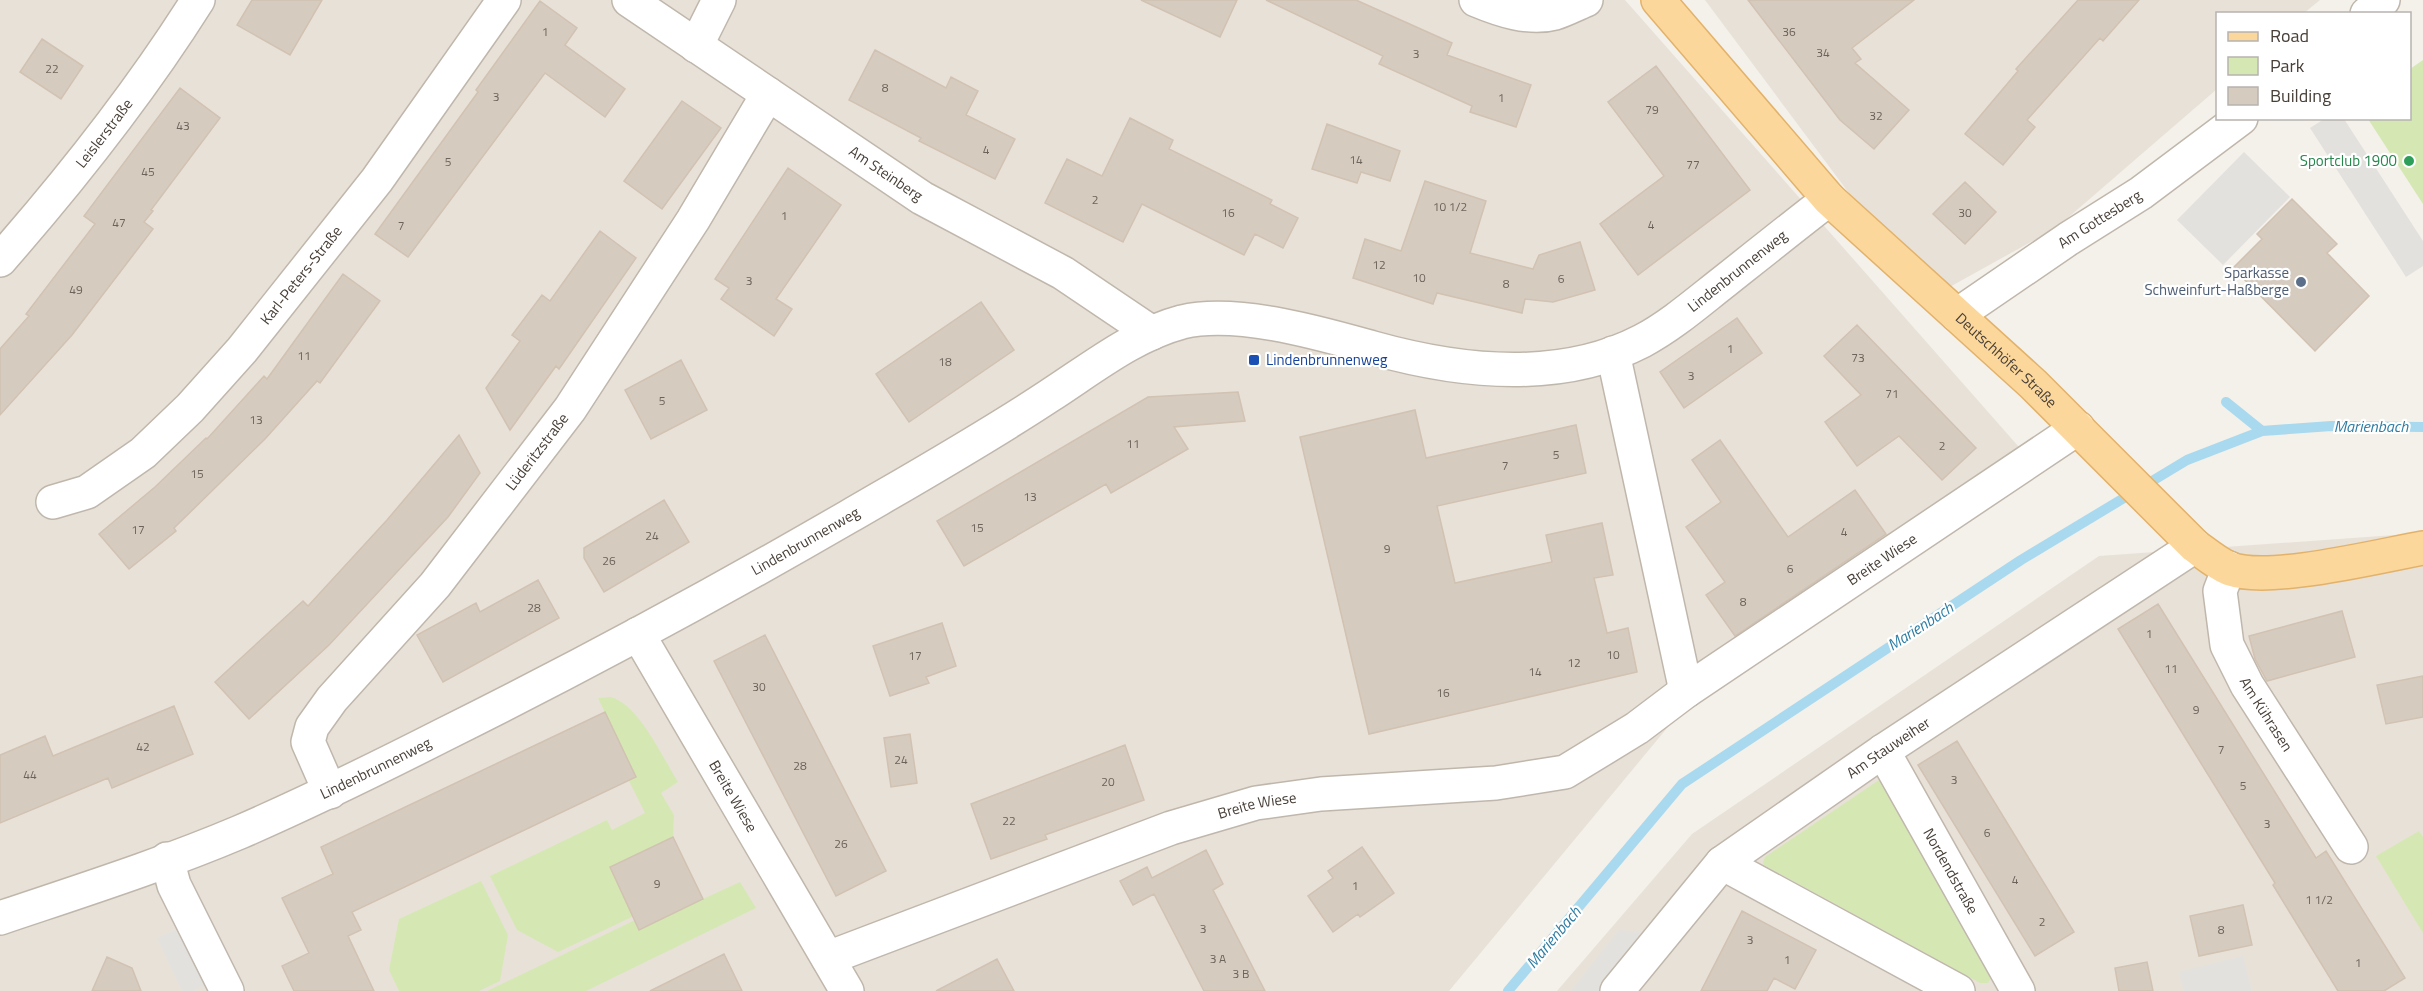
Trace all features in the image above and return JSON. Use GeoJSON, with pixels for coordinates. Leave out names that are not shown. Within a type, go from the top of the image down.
{"type":"FeatureCollection","features":[{"type":"Feature","properties":{"kind":"main road","name":"Deutschhöfer Straße"},"geometry":{"type":"LineString","coordinates":[[1658,0],[1829,199],[2033,384],[2184,535],[2229,568],[2247,573],[2273,573],[2423,548]]}},
{"type":"Feature","properties":{"kind":"street","name":"Leislerstraße"},"geometry":{"type":"LineString","coordinates":[[0,260],[61,190],[170,44],[198,0]]}},
{"type":"Feature","properties":{"kind":"street","name":"Karl-Peters-Straße"},"geometry":{"type":"LineString","coordinates":[[53,502],[87,492],[143,453],[190,408],[242,350],[377,180],[504,0]]}},
{"type":"Feature","properties":{"kind":"street","name":"Am Steinberg"},"geometry":{"type":"LineString","coordinates":[[628,0],[922,198],[1063,273],[1152,333]]}},
{"type":"Feature","properties":{"kind":"street"},"geometry":{"type":"LineString","coordinates":[[696,46],[719,0]]}},
{"type":"Feature","properties":{"kind":"street"},"geometry":{"type":"LineString","coordinates":[[1476,0],[1496,8],[1526,15],[1553,13],[1586,0]]}},
{"type":"Feature","properties":{"kind":"street"},"geometry":{"type":"LineString","coordinates":[[2369,12],[2383,0]]}},
{"type":"Feature","properties":{"kind":"street","name":"Lüderitzstraße"},"geometry":{"type":"LineString","coordinates":[[330,792],[308,742],[312,727],[332,699],[435,585],[570,409],[693,220],[768,94]]}},
{"type":"Feature","properties":{"kind":"street","name":"Am Gottesberg"},"geometry":{"type":"LineString","coordinates":[[1956,315],[2068,238],[2141,193],[2238,120]]}},
{"type":"Feature","properties":{"kind":"street","name":"Lindenbrunnenweg"},"geometry":{"type":"LineString","coordinates":[[0,918],[236,834],[330,792],[567,674],[847,518],[1047,398],[1107,357],[1152,333],[1181,323],[1210,317],[1250,320],[1410,358],[1495,370],[1580,363],[1641,342],[1677,320],[1829,199]]}},
{"type":"Feature","properties":{"kind":"street"},"geometry":{"type":"LineString","coordinates":[[1613,353],[1686,691]]}},
{"type":"Feature","properties":{"kind":"street","name":"Breite Wiese"},"geometry":{"type":"LineString","coordinates":[[828,958],[1162,831],[1256,803],[1321,794],[1496,783],[1565,772],[1637,728],[1686,691],[2087,437]]}},
{"type":"Feature","properties":{"kind":"street","name":"Am Stauweiher"},"geometry":{"type":"LineString","coordinates":[[1617,991],[1722,863],[1883,751],[2184,535]]}},
{"type":"Feature","properties":{"kind":"street","name":"Am Kührasen"},"geometry":{"type":"LineString","coordinates":[[2229,568],[2220,591],[2227,645],[2247,685],[2350,847]]}},
{"type":"Feature","properties":{"kind":"street","name":"Breite Wiese"},"geometry":{"type":"LineString","coordinates":[[638,634],[847,991]]}},
{"type":"Feature","properties":{"kind":"street","name":"Nordendstraße"},"geometry":{"type":"LineString","coordinates":[[1883,751],[2018,991]]}},
{"type":"Feature","properties":{"kind":"street"},"geometry":{"type":"LineString","coordinates":[[167,859],[174,885],[227,991]]}},
{"type":"Feature","properties":{"kind":"street"},"geometry":{"type":"LineString","coordinates":[[1722,863],[1958,991]]}},
{"type":"Feature","properties":{"kind":"shaded area"},"geometry":{"type":"Polygon","coordinates":[[[0,0],[1625,0],[2026,455],[1682,710],[1449,991],[0,991],[0,0]]]}},
{"type":"Feature","properties":{"kind":"shaded area"},"geometry":{"type":"Polygon","coordinates":[[[1705,0],[2320,0],[2305,12],[2216,12],[2216,90],[2056,228],[1928,299],[1705,0]]]}},
{"type":"Feature","properties":{"kind":"shaded area"},"geometry":{"type":"Polygon","coordinates":[[[2322,120],[2345,120],[2423,241],[2423,266],[2406,277],[2310,128],[2322,120]]]}},
{"type":"Feature","properties":{"kind":"shaded area"},"geometry":{"type":"Polygon","coordinates":[[[2244,152],[2290,197],[2223,265],[2177,220],[2244,152]]]}},
{"type":"Feature","properties":{"kind":"shaded area"},"geometry":{"type":"Polygon","coordinates":[[[2423,533],[2423,991],[1557,991],[1692,834],[2099,556],[2423,533]]]}},
{"type":"Feature","properties":{"kind":"shaded area"},"geometry":{"type":"Polygon","coordinates":[[[179,928],[206,985],[194,991],[182,991],[157,938],[179,928]]]}},
{"type":"Feature","properties":{"kind":"shaded area"},"geometry":{"type":"Polygon","coordinates":[[[1619,930],[1647,933],[1602,991],[1571,991],[1619,930]]]}},
{"type":"Feature","properties":{"kind":"shaded area"},"geometry":{"type":"Polygon","coordinates":[[[2243,956],[2252,991],[2184,991],[2179,972],[2243,956]]]}},
{"type":"Feature","properties":{"kind":"green space","name":"Sportclub 1900"},"geometry":{"type":"Polygon","coordinates":[[[2423,60],[2423,204],[2369,120],[2411,120],[2411,68],[2423,60]]]}},
{"type":"Feature","properties":{"kind":"green space"},"geometry":{"type":"Polygon","coordinates":[[[611,697],[631,710],[641,721],[678,782],[661,793],[674,815],[673,837],[610,867],[634,916],[558,952],[517,930],[490,876],[607,820],[612,830],[645,813],[629,781],[636,777],[598,698],[611,697]]]}},
{"type":"Feature","properties":{"kind":"green space"},"geometry":{"type":"Polygon","coordinates":[[[1879,780],[1884,784],[1992,977],[1988,983],[1980,983],[1764,865],[1765,857],[1879,780]]]}},
{"type":"Feature","properties":{"kind":"green space"},"geometry":{"type":"Polygon","coordinates":[[[2419,831],[2423,837],[2423,933],[2376,856],[2419,831]]]}},
{"type":"Feature","properties":{"kind":"green space"},"geometry":{"type":"Polygon","coordinates":[[[481,881],[508,935],[500,981],[479,991],[399,991],[389,970],[399,919],[481,881]]]}},
{"type":"Feature","properties":{"kind":"green space"},"geometry":{"type":"Polygon","coordinates":[[[740,882],[756,908],[586,991],[487,991],[635,920],[703,899],[740,882]]]}},
{"type":"Feature","properties":{"kind":"building"},"geometry":{"type":"Polygon","coordinates":[[[252,0],[322,0],[290,55],[237,25],[252,0]]]}},
{"type":"Feature","properties":{"kind":"building"},"geometry":{"type":"Polygon","coordinates":[[[1141,0],[1237,0],[1220,37],[1141,0]]]}},
{"type":"Feature","properties":{"kind":"building"},"geometry":{"type":"Polygon","coordinates":[[[1266,0],[1356,0],[1452,43],[1447,55],[1531,85],[1516,127],[1470,112],[1472,106],[1379,64],[1383,56],[1266,0]]]}},
{"type":"Feature","properties":{"kind":"building"},"geometry":{"type":"Polygon","coordinates":[[[1748,0],[1914,0],[1852,48],[1861,59],[1855,63],[1909,110],[1874,149],[1840,120],[1748,0]]]}},
{"type":"Feature","properties":{"kind":"building"},"geometry":{"type":"Polygon","coordinates":[[[2078,0],[2139,0],[2103,41],[2100,38],[2027,120],[2035,127],[2003,165],[1965,134],[2018,71],[2016,69],[2078,0]]]}},
{"type":"Feature","properties":{"kind":"building"},"geometry":{"type":"Polygon","coordinates":[[[540,1],[577,28],[565,45],[625,89],[605,117],[545,73],[408,257],[375,234],[478,92],[476,90],[540,1]]]}},
{"type":"Feature","properties":{"kind":"building"},"geometry":{"type":"Polygon","coordinates":[[[42,39],[83,66],[61,99],[20,72],[42,39]]]}},
{"type":"Feature","properties":{"kind":"building"},"geometry":{"type":"Polygon","coordinates":[[[875,50],[946,88],[951,77],[978,91],[966,115],[1015,139],[995,179],[919,141],[921,138],[849,100],[875,50]]]}},
{"type":"Feature","properties":{"kind":"building"},"geometry":{"type":"Polygon","coordinates":[[[1656,66],[1750,190],[1638,275],[1600,224],[1664,176],[1608,102],[1656,66]]]}},
{"type":"Feature","properties":{"kind":"building"},"geometry":{"type":"Polygon","coordinates":[[[180,88],[220,118],[151,210],[153,211],[144,222],[153,229],[72,335],[0,415],[0,349],[29,316],[26,314],[95,224],[84,216],[180,88]]]}},
{"type":"Feature","properties":{"kind":"building"},"geometry":{"type":"Polygon","coordinates":[[[682,101],[721,128],[662,209],[624,181],[682,101]]]}},
{"type":"Feature","properties":{"kind":"building"},"geometry":{"type":"Polygon","coordinates":[[[1130,118],[1173,140],[1169,149],[1272,200],[1270,204],[1298,218],[1283,248],[1255,234],[1244,255],[1142,204],[1123,242],[1045,203],[1067,159],[1102,176],[1130,118]]]}},
{"type":"Feature","properties":{"kind":"building"},"geometry":{"type":"Polygon","coordinates":[[[1327,124],[1400,151],[1390,181],[1361,172],[1357,183],[1312,169],[1327,124]]]}},
{"type":"Feature","properties":{"kind":"building"},"geometry":{"type":"Polygon","coordinates":[[[788,168],[841,205],[776,299],[792,309],[774,336],[721,299],[729,288],[715,279],[788,168]]]}},
{"type":"Feature","properties":{"kind":"building"},"geometry":{"type":"Polygon","coordinates":[[[1425,181],[1486,201],[1470,253],[1533,269],[1539,255],[1580,242],[1595,290],[1553,302],[1525,299],[1522,313],[1437,293],[1433,304],[1353,278],[1365,239],[1401,251],[1425,181]]]}},
{"type":"Feature","properties":{"kind":"building"},"geometry":{"type":"Polygon","coordinates":[[[1965,182],[1996,212],[1965,244],[1933,214],[1965,182]]]}},
{"type":"Feature","properties":{"kind":"building","name":"Sparkasse Schweinfurt-Haßberge"},"geometry":{"type":"Polygon","coordinates":[[[2292,199],[2337,244],[2327,253],[2369,296],[2315,351],[2233,268],[2262,239],[2257,234],[2292,199]]]}},
{"type":"Feature","properties":{"kind":"building"},"geometry":{"type":"Polygon","coordinates":[[[600,231],[636,258],[559,369],[556,366],[510,430],[486,388],[520,341],[512,335],[542,295],[550,301],[600,231]]]}},
{"type":"Feature","properties":{"kind":"building"},"geometry":{"type":"Polygon","coordinates":[[[343,274],[380,301],[320,383],[317,381],[265,439],[174,528],[176,531],[129,569],[99,534],[207,439],[264,376],[267,379],[343,274]]]}},
{"type":"Feature","properties":{"kind":"building"},"geometry":{"type":"Polygon","coordinates":[[[981,302],[1014,350],[909,422],[876,374],[981,302]]]}},
{"type":"Feature","properties":{"kind":"building"},"geometry":{"type":"Polygon","coordinates":[[[1737,318],[1762,353],[1684,408],[1660,372],[1737,318]]]}},
{"type":"Feature","properties":{"kind":"building"},"geometry":{"type":"Polygon","coordinates":[[[1857,325],[1976,448],[1942,480],[1899,436],[1857,466],[1825,422],[1861,395],[1824,356],[1857,325]]]}},
{"type":"Feature","properties":{"kind":"building"},"geometry":{"type":"Polygon","coordinates":[[[681,360],[707,410],[651,439],[625,390],[681,360]]]}},
{"type":"Feature","properties":{"kind":"building"},"geometry":{"type":"Polygon","coordinates":[[[1238,392],[1245,421],[1174,427],[1188,449],[1111,493],[1106,484],[964,566],[937,521],[1148,397],[1238,392]]]}},
{"type":"Feature","properties":{"kind":"building"},"geometry":{"type":"Polygon","coordinates":[[[1415,410],[1426,458],[1576,425],[1586,473],[1437,506],[1455,583],[1552,562],[1546,535],[1602,523],[1613,575],[1594,578],[1607,633],[1628,628],[1637,672],[1369,734],[1300,437],[1415,410]]]}},
{"type":"Feature","properties":{"kind":"building"},"geometry":{"type":"Polygon","coordinates":[[[459,435],[480,473],[448,517],[329,645],[249,719],[215,682],[303,601],[308,606],[387,520],[459,435]]]}},
{"type":"Feature","properties":{"kind":"building"},"geometry":{"type":"Polygon","coordinates":[[[1720,440],[1788,537],[1855,490],[1886,534],[1735,636],[1706,595],[1725,582],[1686,527],[1721,502],[1692,460],[1720,440]]]}},
{"type":"Feature","properties":{"kind":"building"},"geometry":{"type":"Polygon","coordinates":[[[664,500],[689,542],[604,592],[584,558],[584,548],[664,500]]]}},
{"type":"Feature","properties":{"kind":"building"},"geometry":{"type":"Polygon","coordinates":[[[538,580],[559,618],[443,682],[417,635],[476,603],[480,612],[538,580]]]}},
{"type":"Feature","properties":{"kind":"building"},"geometry":{"type":"Polygon","coordinates":[[[2158,604],[2316,858],[2326,851],[2405,978],[2384,991],[2338,991],[2273,885],[2275,883],[2118,629],[2158,604]]]}},
{"type":"Feature","properties":{"kind":"building"},"geometry":{"type":"Polygon","coordinates":[[[2342,611],[2355,657],[2267,681],[2255,659],[2249,636],[2342,611]]]}},
{"type":"Feature","properties":{"kind":"building"},"geometry":{"type":"Polygon","coordinates":[[[942,623],[956,666],[926,677],[929,683],[890,696],[873,646],[942,623]]]}},
{"type":"Feature","properties":{"kind":"building"},"geometry":{"type":"Polygon","coordinates":[[[765,635],[886,871],[836,896],[714,661],[765,635]]]}},
{"type":"Feature","properties":{"kind":"building"},"geometry":{"type":"Polygon","coordinates":[[[2423,676],[2423,717],[2386,724],[2377,685],[2423,676]]]}},
{"type":"Feature","properties":{"kind":"building"},"geometry":{"type":"Polygon","coordinates":[[[174,706],[193,754],[112,788],[108,778],[0,823],[0,755],[45,736],[53,756],[174,706]]]}},
{"type":"Feature","properties":{"kind":"building"},"geometry":{"type":"Polygon","coordinates":[[[605,712],[636,777],[352,912],[361,930],[348,936],[374,991],[294,991],[282,966],[309,953],[282,898],[333,874],[321,847],[605,712]]]}},
{"type":"Feature","properties":{"kind":"building"},"geometry":{"type":"Polygon","coordinates":[[[910,734],[917,783],[891,787],[884,738],[910,734]]]}},
{"type":"Feature","properties":{"kind":"building"},"geometry":{"type":"Polygon","coordinates":[[[1957,741],[2074,932],[2035,956],[1918,765],[1957,741]]]}},
{"type":"Feature","properties":{"kind":"building"},"geometry":{"type":"Polygon","coordinates":[[[1125,745],[1144,800],[1045,835],[1047,839],[991,859],[971,804],[1125,745]]]}},
{"type":"Feature","properties":{"kind":"building"},"geometry":{"type":"Polygon","coordinates":[[[673,837],[703,899],[639,930],[610,867],[673,837]]]}},
{"type":"Feature","properties":{"kind":"building"},"geometry":{"type":"Polygon","coordinates":[[[1362,847],[1394,893],[1360,917],[1358,914],[1333,932],[1308,896],[1333,878],[1328,871],[1362,847]]]}},
{"type":"Feature","properties":{"kind":"building"},"geometry":{"type":"Polygon","coordinates":[[[1206,850],[1223,884],[1213,890],[1265,991],[1204,991],[1154,894],[1133,905],[1120,881],[1147,867],[1152,878],[1206,850]]]}},
{"type":"Feature","properties":{"kind":"building"},"geometry":{"type":"Polygon","coordinates":[[[2243,905],[2252,945],[2199,956],[2190,916],[2243,905]]]}},
{"type":"Feature","properties":{"kind":"building"},"geometry":{"type":"Polygon","coordinates":[[[1742,911],[1816,950],[1795,989],[1774,978],[1767,991],[1701,991],[1742,911]]]}},
{"type":"Feature","properties":{"kind":"building"},"geometry":{"type":"Polygon","coordinates":[[[724,954],[742,991],[650,991],[724,954]]]}},
{"type":"Feature","properties":{"kind":"building"},"geometry":{"type":"Polygon","coordinates":[[[107,957],[132,968],[141,991],[92,991],[107,957]]]}},
{"type":"Feature","properties":{"kind":"building"},"geometry":{"type":"Polygon","coordinates":[[[997,959],[1014,991],[936,991],[997,959]]]}},
{"type":"Feature","properties":{"kind":"building"},"geometry":{"type":"Polygon","coordinates":[[[2147,962],[2153,991],[2119,991],[2115,968],[2147,962]]]}},
{"type":"Feature","properties":{"kind":"waterway"},"geometry":{"type":"LineString","coordinates":[[2226,402],[2262,431]]}},
{"type":"Feature","properties":{"kind":"waterway","name":"Marienbach"},"geometry":{"type":"LineString","coordinates":[[1508,991],[1682,784],[2021,560],[2187,460],[2262,431],[2331,426],[2423,427]]}},
{"type":"Feature","properties":{"kind":"place","name":"Sportclub 1900"},"geometry":{"type":"Point","coordinates":[2409,161]}},
{"type":"Feature","properties":{"kind":"place","name":"Sparkasse Schweinfurt-Haßberge"},"geometry":{"type":"Point","coordinates":[2301,282]}},
{"type":"Feature","properties":{"kind":"place","name":"Lindenbrunnenweg"},"geometry":{"type":"Point","coordinates":[1254,360]}}]}
